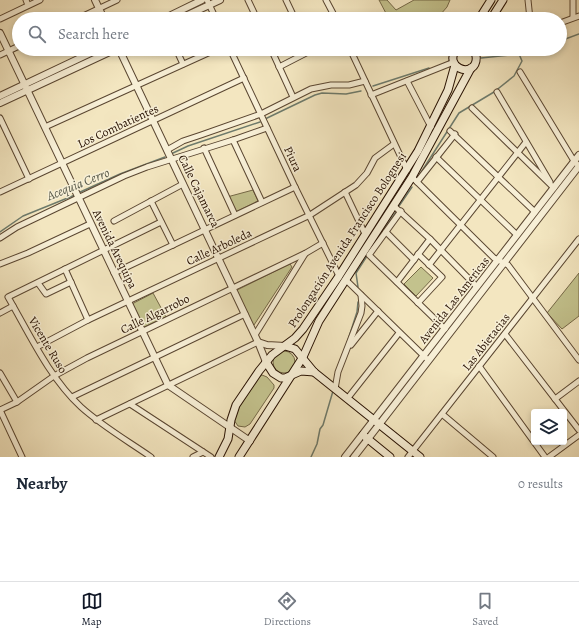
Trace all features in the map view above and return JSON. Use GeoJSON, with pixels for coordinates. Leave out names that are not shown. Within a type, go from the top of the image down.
{"type":"FeatureCollection","features":[{"type":"Feature","properties":{"kind":"main road"},"geometry":{"type":"LineString","coordinates":[[483,12],[491,0]]}},
{"type":"Feature","properties":{"kind":"main road"},"geometry":{"type":"LineString","coordinates":[[495,12],[503,0]]}},
{"type":"Feature","properties":{"kind":"main road","name":"Prolongación Avenida Francisco Bolognesi"},"geometry":{"type":"LineString","coordinates":[[219,457],[228,439],[233,412],[236,405],[272,355],[295,338],[303,329],[407,170],[431,127],[451,83],[454,64],[453,56]]}},
{"type":"Feature","properties":{"kind":"main road","name":"Prolongación Avenida Francisco Bolognesi"},"geometry":{"type":"LineString","coordinates":[[239,457],[303,357],[319,321],[394,206],[414,180],[471,68],[476,62],[475,56]]}},
{"type":"Feature","properties":{"kind":"main road"},"geometry":{"type":"LineString","coordinates":[[454,64],[460,69],[468,70],[471,68]]}},
{"type":"Feature","properties":{"kind":"main road"},"geometry":{"type":"LineString","coordinates":[[284,346],[295,349],[314,372],[376,422],[410,454],[420,457]]}},
{"type":"Feature","properties":{"kind":"main road","name":"Calle Cajamarca"},"geometry":{"type":"LineString","coordinates":[[266,362],[270,370],[276,376],[286,378],[291,376]]}},
{"type":"Feature","properties":{"kind":"main road"},"geometry":{"type":"LineString","coordinates":[[291,376],[302,371],[314,372]]}},
{"type":"Feature","properties":{"kind":"main road"},"geometry":{"type":"LineString","coordinates":[[365,437],[390,457]]}},
{"type":"Feature","properties":{"kind":"street"},"geometry":{"type":"LineString","coordinates":[[26,0],[28,6]]}},
{"type":"Feature","properties":{"kind":"street"},"geometry":{"type":"LineString","coordinates":[[15,12],[40,0]]}},
{"type":"Feature","properties":{"kind":"street"},"geometry":{"type":"LineString","coordinates":[[95,0],[101,12]]}},
{"type":"Feature","properties":{"kind":"street"},"geometry":{"type":"LineString","coordinates":[[91,12],[116,0]]}},
{"type":"Feature","properties":{"kind":"street"},"geometry":{"type":"LineString","coordinates":[[177,12],[202,0]]}},
{"type":"Feature","properties":{"kind":"street"},"geometry":{"type":"LineString","coordinates":[[192,12],[208,2],[220,0]]}},
{"type":"Feature","properties":{"kind":"street"},"geometry":{"type":"LineString","coordinates":[[248,0],[254,12]]}},
{"type":"Feature","properties":{"kind":"street"},"geometry":{"type":"LineString","coordinates":[[286,0],[292,12]]}},
{"type":"Feature","properties":{"kind":"street"},"geometry":{"type":"LineString","coordinates":[[326,0],[332,12]]}},
{"type":"Feature","properties":{"kind":"street"},"geometry":{"type":"LineString","coordinates":[[528,0],[529,12]]}},
{"type":"Feature","properties":{"kind":"street"},"geometry":{"type":"LineString","coordinates":[[573,0],[573,17]]}},
{"type":"Feature","properties":{"kind":"street"},"geometry":{"type":"LineString","coordinates":[[208,2],[213,12]]}},
{"type":"Feature","properties":{"kind":"street"},"geometry":{"type":"LineString","coordinates":[[0,19],[12,13]]}},
{"type":"Feature","properties":{"kind":"street"},"geometry":{"type":"LineString","coordinates":[[567,20],[579,16]]}},
{"type":"Feature","properties":{"kind":"street","name":"Avenida Arequipa"},"geometry":{"type":"LineString","coordinates":[[0,33],[168,385],[250,441]]}},
{"type":"Feature","properties":{"kind":"street"},"geometry":{"type":"LineString","coordinates":[[0,55],[12,50]]}},
{"type":"Feature","properties":{"kind":"street"},"geometry":{"type":"LineString","coordinates":[[0,96],[84,56]]}},
{"type":"Feature","properties":{"kind":"street"},"geometry":{"type":"LineString","coordinates":[[0,103],[102,56]]}},
{"type":"Feature","properties":{"kind":"street","name":"Calle Cajamarca"},"geometry":{"type":"LineString","coordinates":[[121,56],[219,259],[266,362]]}},
{"type":"Feature","properties":{"kind":"street"},"geometry":{"type":"LineString","coordinates":[[179,56],[183,64]]}},
{"type":"Feature","properties":{"kind":"street"},"geometry":{"type":"LineString","coordinates":[[44,127],[201,56]]}},
{"type":"Feature","properties":{"kind":"street","name":"Piura"},"geometry":{"type":"LineString","coordinates":[[233,56],[339,276]]}},
{"type":"Feature","properties":{"kind":"street"},"geometry":{"type":"LineString","coordinates":[[274,56],[293,97]]}},
{"type":"Feature","properties":{"kind":"street"},"geometry":{"type":"LineString","coordinates":[[279,67],[300,56]]}},
{"type":"Feature","properties":{"kind":"street"},"geometry":{"type":"LineString","coordinates":[[353,56],[407,170]]}},
{"type":"Feature","properties":{"kind":"street"},"geometry":{"type":"LineString","coordinates":[[371,95],[454,64]]}},
{"type":"Feature","properties":{"kind":"street"},"geometry":{"type":"LineString","coordinates":[[520,72],[577,165]]}},
{"type":"Feature","properties":{"kind":"street","name":"Los Combatientes"},"geometry":{"type":"LineString","coordinates":[[0,192],[244,78]]}},
{"type":"Feature","properties":{"kind":"street"},"geometry":{"type":"LineString","coordinates":[[169,155],[183,142],[201,134],[262,116],[293,97],[320,86],[349,85],[365,81]]}},
{"type":"Feature","properties":{"kind":"street"},"geometry":{"type":"LineString","coordinates":[[407,81],[431,127]]}},
{"type":"Feature","properties":{"kind":"street"},"geometry":{"type":"LineString","coordinates":[[497,92],[554,188]]}},
{"type":"Feature","properties":{"kind":"street"},"geometry":{"type":"LineString","coordinates":[[472,108],[517,154],[554,188]]}},
{"type":"Feature","properties":{"kind":"street"},"geometry":{"type":"LineString","coordinates":[[0,118],[28,179]]}},
{"type":"Feature","properties":{"kind":"street"},"geometry":{"type":"LineString","coordinates":[[0,238],[17,227],[78,197],[169,155],[204,148],[267,128]]}},
{"type":"Feature","properties":{"kind":"street"},"geometry":{"type":"LineString","coordinates":[[535,212],[452,133],[436,157],[414,180],[494,258],[508,265],[579,360]]}},
{"type":"Feature","properties":{"kind":"street"},"geometry":{"type":"LineString","coordinates":[[233,140],[262,202]]}},
{"type":"Feature","properties":{"kind":"street"},"geometry":{"type":"LineString","coordinates":[[429,265],[526,142]]}},
{"type":"Feature","properties":{"kind":"street","name":"Calle Arboleda"},"geometry":{"type":"LineString","coordinates":[[37,347],[127,301],[310,215],[362,180],[375,158],[394,144]]}},
{"type":"Feature","properties":{"kind":"street"},"geometry":{"type":"LineString","coordinates":[[204,148],[235,215]]}},
{"type":"Feature","properties":{"kind":"street","name":"Avenida Las Americas"},"geometry":{"type":"LineString","coordinates":[[354,457],[365,437],[376,422],[577,165],[579,155]]}},
{"type":"Feature","properties":{"kind":"street"},"geometry":{"type":"LineString","coordinates":[[436,157],[517,235]]}},
{"type":"Feature","properties":{"kind":"street","name":"Avenida Las Americas"},"geometry":{"type":"LineString","coordinates":[[426,358],[445,329],[478,287],[501,261],[517,235],[554,188],[577,165]]}},
{"type":"Feature","properties":{"kind":"street"},"geometry":{"type":"LineString","coordinates":[[114,221],[183,184]]}},
{"type":"Feature","properties":{"kind":"street"},"geometry":{"type":"LineString","coordinates":[[114,273],[295,187]]}},
{"type":"Feature","properties":{"kind":"street"},"geometry":{"type":"LineString","coordinates":[[345,192],[365,234]]}},
{"type":"Feature","properties":{"kind":"street"},"geometry":{"type":"LineString","coordinates":[[152,201],[173,245]]}},
{"type":"Feature","properties":{"kind":"street"},"geometry":{"type":"LineString","coordinates":[[394,206],[401,211],[478,287]]}},
{"type":"Feature","properties":{"kind":"street"},"geometry":{"type":"LineString","coordinates":[[401,211],[369,256],[445,329]]}},
{"type":"Feature","properties":{"kind":"street"},"geometry":{"type":"LineString","coordinates":[[71,282],[46,294],[38,283],[162,222]]}},
{"type":"Feature","properties":{"kind":"street"},"geometry":{"type":"LineString","coordinates":[[0,264],[28,253],[90,224]]}},
{"type":"Feature","properties":{"kind":"street"},"geometry":{"type":"LineString","coordinates":[[386,232],[414,260]]}},
{"type":"Feature","properties":{"kind":"street"},"geometry":{"type":"LineString","coordinates":[[397,282],[430,239]]}},
{"type":"Feature","properties":{"kind":"street","name":"Las Abietacias"},"geometry":{"type":"LineString","coordinates":[[410,454],[579,239]]}},
{"type":"Feature","properties":{"kind":"street","name":"Calle Algarrobo"},"geometry":{"type":"LineString","coordinates":[[0,410],[17,402],[54,376],[88,358],[232,287],[306,253],[323,243]]}},
{"type":"Feature","properties":{"kind":"street"},"geometry":{"type":"LineString","coordinates":[[255,336],[306,253]]}},
{"type":"Feature","properties":{"kind":"street"},"geometry":{"type":"LineString","coordinates":[[418,254],[442,277],[418,303]]}},
{"type":"Feature","properties":{"kind":"street"},"geometry":{"type":"LineString","coordinates":[[66,269],[88,320]]}},
{"type":"Feature","properties":{"kind":"street"},"geometry":{"type":"LineString","coordinates":[[346,280],[426,358]]}},
{"type":"Feature","properties":{"kind":"street","name":"Vicente Ruso"},"geometry":{"type":"LineString","coordinates":[[38,283],[8,297],[54,376],[80,407],[96,420],[151,457]]}},
{"type":"Feature","properties":{"kind":"street"},"geometry":{"type":"LineString","coordinates":[[335,389],[338,372],[361,313],[361,295]]}},
{"type":"Feature","properties":{"kind":"street"},"geometry":{"type":"LineString","coordinates":[[0,313],[13,306]]}},
{"type":"Feature","properties":{"kind":"street"},"geometry":{"type":"LineString","coordinates":[[347,349],[378,312]]}},
{"type":"Feature","properties":{"kind":"street"},"geometry":{"type":"LineString","coordinates":[[72,397],[245,314]]}},
{"type":"Feature","properties":{"kind":"street"},"geometry":{"type":"LineString","coordinates":[[347,399],[400,333]]}},
{"type":"Feature","properties":{"kind":"street"},"geometry":{"type":"LineString","coordinates":[[505,334],[579,430]]}},
{"type":"Feature","properties":{"kind":"street"},"geometry":{"type":"LineString","coordinates":[[96,420],[258,342],[284,346]]}},
{"type":"Feature","properties":{"kind":"street"},"geometry":{"type":"LineString","coordinates":[[479,366],[544,457]]}},
{"type":"Feature","properties":{"kind":"street"},"geometry":{"type":"LineString","coordinates":[[0,374],[17,402]]}},
{"type":"Feature","properties":{"kind":"street"},"geometry":{"type":"LineString","coordinates":[[555,399],[579,381]]}},
{"type":"Feature","properties":{"kind":"street"},"geometry":{"type":"LineString","coordinates":[[130,404],[211,457]]}},
{"type":"Feature","properties":{"kind":"street"},"geometry":{"type":"LineString","coordinates":[[0,410],[22,457]]}},
{"type":"Feature","properties":{"kind":"street"},"geometry":{"type":"LineString","coordinates":[[442,414],[493,457]]}},
{"type":"Feature","properties":{"kind":"street"},"geometry":{"type":"LineString","coordinates":[[549,457],[579,435]]}},
{"type":"Feature","properties":{"kind":"street","name":"Avenida Las Americas"},"geometry":{"type":"LineString","coordinates":[[345,457],[365,437]]}},
{"type":"Feature","properties":{"kind":"street"},"geometry":{"type":"LineString","coordinates":[[193,457],[203,452]]}},
{"type":"Feature","properties":{"kind":"shaded area"},"geometry":{"type":"Polygon","coordinates":[[[379,0],[387,0],[396,10],[414,0],[450,0],[443,12],[385,12],[379,0]]]}},
{"type":"Feature","properties":{"kind":"shaded area"},"geometry":{"type":"Polygon","coordinates":[[[253,190],[258,201],[235,212],[227,197],[253,190]]]}},
{"type":"Feature","properties":{"kind":"shaded area"},"geometry":{"type":"Polygon","coordinates":[[[290,264],[292,267],[254,325],[252,324],[237,290],[290,264]]]}},
{"type":"Feature","properties":{"kind":"shaded area"},"geometry":{"type":"Polygon","coordinates":[[[421,267],[433,278],[416,296],[404,284],[421,267]]]}},
{"type":"Feature","properties":{"kind":"shaded area"},"geometry":{"type":"Polygon","coordinates":[[[579,273],[579,316],[562,329],[547,313],[579,273]]]}},
{"type":"Feature","properties":{"kind":"shaded area"},"geometry":{"type":"Polygon","coordinates":[[[153,293],[166,317],[142,328],[130,305],[153,293]]]}},
{"type":"Feature","properties":{"kind":"shaded area"},"geometry":{"type":"Polygon","coordinates":[[[284,351],[292,354],[295,362],[292,370],[284,373],[276,370],[273,362],[276,354],[284,351]]]}},
{"type":"Feature","properties":{"kind":"shaded area"},"geometry":{"type":"Polygon","coordinates":[[[262,375],[267,377],[274,385],[274,388],[250,424],[245,427],[238,426],[234,420],[234,415],[259,377],[262,375]]]}},
{"type":"Feature","properties":{"kind":"waterway"},"geometry":{"type":"LineString","coordinates":[[567,38],[579,34]]}},
{"type":"Feature","properties":{"kind":"waterway","name":"Acequia Cerro"},"geometry":{"type":"LineString","coordinates":[[481,58],[500,56]]}},
{"type":"Feature","properties":{"kind":"waterway"},"geometry":{"type":"LineString","coordinates":[[420,174],[459,113],[494,92],[514,76],[522,61],[520,56]]}},
{"type":"Feature","properties":{"kind":"waterway","name":"Acequia Cerro"},"geometry":{"type":"LineString","coordinates":[[373,86],[429,68]]}},
{"type":"Feature","properties":{"kind":"waterway","name":"Acequia Cerro"},"geometry":{"type":"LineString","coordinates":[[265,119],[315,95],[322,93],[346,94],[361,91]]}},
{"type":"Feature","properties":{"kind":"waterway","name":"Acequia Cerro"},"geometry":{"type":"LineString","coordinates":[[173,153],[188,146],[260,122]]}},
{"type":"Feature","properties":{"kind":"waterway","name":"Acequia Cerro"},"geometry":{"type":"LineString","coordinates":[[78,193],[120,174],[165,157]]}},
{"type":"Feature","properties":{"kind":"waterway"},"geometry":{"type":"LineString","coordinates":[[399,206],[412,187]]}},
{"type":"Feature","properties":{"kind":"waterway","name":"Acequia Cerro"},"geometry":{"type":"LineString","coordinates":[[0,232],[23,216],[75,195]]}},
{"type":"Feature","properties":{"kind":"waterway"},"geometry":{"type":"LineString","coordinates":[[375,242],[396,212]]}},
{"type":"Feature","properties":{"kind":"waterway"},"geometry":{"type":"LineString","coordinates":[[358,287],[356,273],[367,256]]}},
{"type":"Feature","properties":{"kind":"waterway"},"geometry":{"type":"LineString","coordinates":[[347,343],[357,312],[358,302]]}},
{"type":"Feature","properties":{"kind":"waterway"},"geometry":{"type":"LineString","coordinates":[[311,457],[317,444],[320,429],[323,425],[333,391]]}}]}
